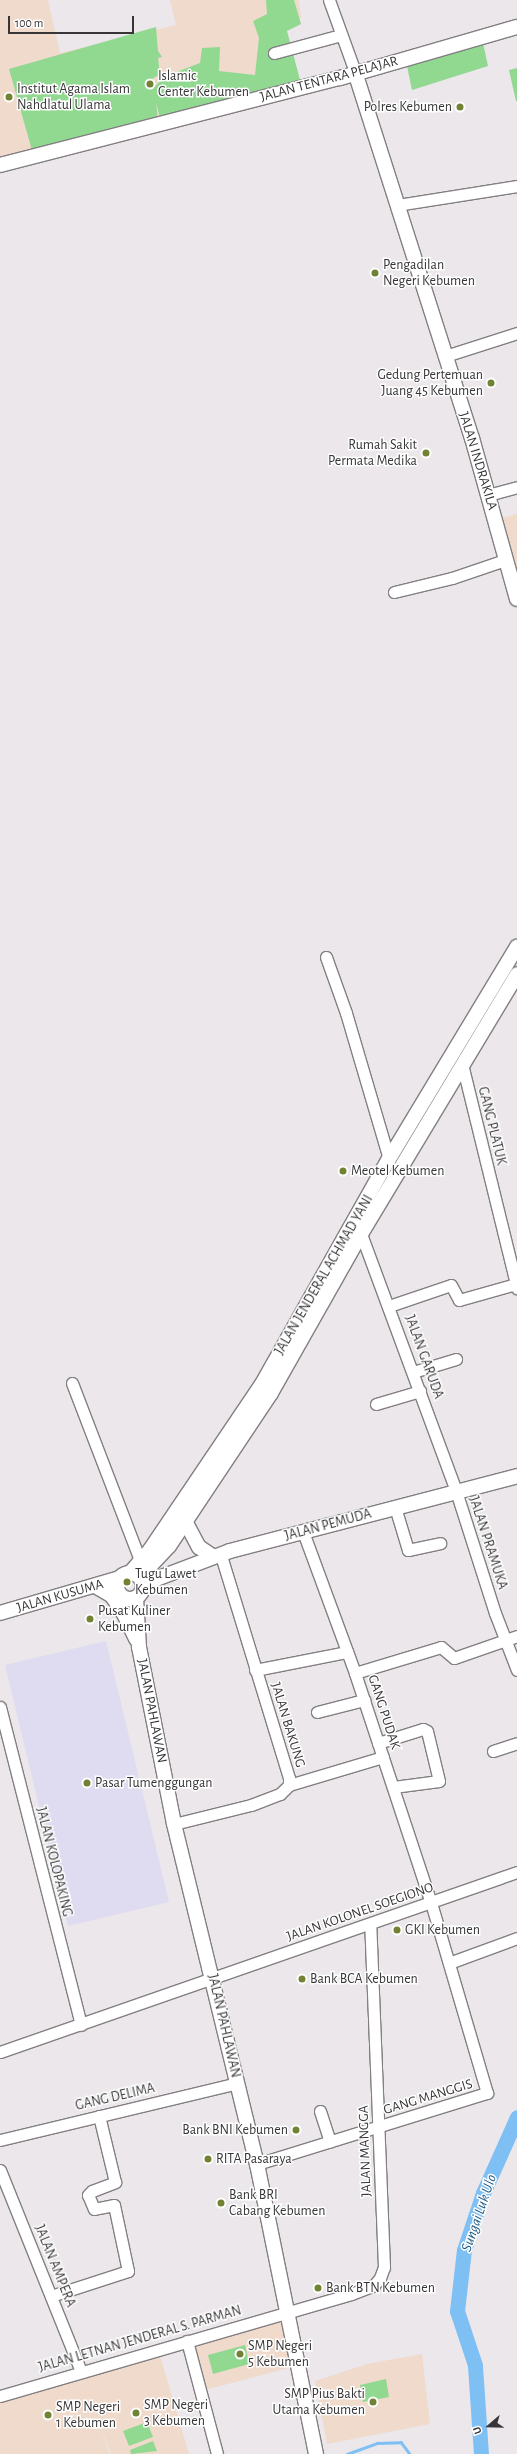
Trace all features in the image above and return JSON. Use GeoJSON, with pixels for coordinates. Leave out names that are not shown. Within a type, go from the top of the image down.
{"type":"FeatureCollection","features":[{"type":"Feature","properties":{"kind":"main road","name":"JALAN TENTARA PELAJAR"},"geometry":{"type":"LineString","coordinates":[[0,165],[355,72],[517,27]]}},
{"type":"Feature","properties":{"kind":"main road","name":"JALAN INDRAKILA"},"geometry":{"type":"LineString","coordinates":[[355,72],[488,495],[517,599]]}},
{"type":"Feature","properties":{"kind":"main road","name":"JALAN JENDERAL ACHMAD YANI"},"geometry":{"type":"LineString","coordinates":[[135,1579],[140,1560],[150,1550],[262,1384],[389,1158],[517,947]]}},
{"type":"Feature","properties":{"kind":"main road","name":"JALAN JENDERAL ACHMAD YANI"},"geometry":{"type":"LineString","coordinates":[[135,1579],[169,1546],[271,1393],[361,1234],[517,974]]}},
{"type":"Feature","properties":{"kind":"main road","name":"JALAN PEMUDA"},"geometry":{"type":"LineString","coordinates":[[135,1579],[395,1507],[517,1476]]}},
{"type":"Feature","properties":{"kind":"main road"},"geometry":{"type":"LineString","coordinates":[[185,1522],[199,1547],[221,1554]]}},
{"type":"Feature","properties":{"kind":"main road"},"geometry":{"type":"LineString","coordinates":[[135,1579],[142,1593],[136,1598],[128,1600],[122,1596],[117,1586],[135,1579]]}},
{"type":"Feature","properties":{"kind":"main road","name":"JALAN KUSUMA"},"geometry":{"type":"LineString","coordinates":[[0,1613],[95,1586],[135,1579]]}},
{"type":"Feature","properties":{"kind":"main road"},"geometry":{"type":"LineString","coordinates":[[95,1586],[106,1591],[118,1604],[139,1647]]}},
{"type":"Feature","properties":{"kind":"main road","name":"JALAN PAHLAWAN"},"geometry":{"type":"LineString","coordinates":[[136,1598],[139,1647],[174,1824],[257,2164],[289,2311],[316,2454]]}},
{"type":"Feature","properties":{"kind":"street"},"geometry":{"type":"LineString","coordinates":[[329,0],[355,72]]}},
{"type":"Feature","properties":{"kind":"street"},"geometry":{"type":"LineString","coordinates":[[274,53],[341,35]]}},
{"type":"Feature","properties":{"kind":"street"},"geometry":{"type":"LineString","coordinates":[[397,205],[517,186]]}},
{"type":"Feature","properties":{"kind":"street"},"geometry":{"type":"LineString","coordinates":[[445,356],[517,333]]}},
{"type":"Feature","properties":{"kind":"street"},"geometry":{"type":"LineString","coordinates":[[488,495],[517,487]]}},
{"type":"Feature","properties":{"kind":"street"},"geometry":{"type":"LineString","coordinates":[[394,592],[452,578],[505,560]]}},
{"type":"Feature","properties":{"kind":"street"},"geometry":{"type":"LineString","coordinates":[[326,957],[346,1012],[389,1158]]}},
{"type":"Feature","properties":{"kind":"street","name":"GANG PLATUK"},"geometry":{"type":"LineString","coordinates":[[462,1064],[516,1286]]}},
{"type":"Feature","properties":{"kind":"street","name":"JALAN GARUDA"},"geometry":{"type":"LineString","coordinates":[[361,1234],[389,1306],[456,1492]]}},
{"type":"Feature","properties":{"kind":"street"},"geometry":{"type":"LineString","coordinates":[[389,1306],[451,1285],[459,1300],[516,1286]]}},
{"type":"Feature","properties":{"kind":"street"},"geometry":{"type":"LineString","coordinates":[[413,1372],[456,1359]]}},
{"type":"Feature","properties":{"kind":"street"},"geometry":{"type":"LineString","coordinates":[[72,1383],[140,1560]]}},
{"type":"Feature","properties":{"kind":"street"},"geometry":{"type":"LineString","coordinates":[[376,1404],[420,1391]]}},
{"type":"Feature","properties":{"kind":"street","name":"JALAN PRAMUKA"},"geometry":{"type":"LineString","coordinates":[[456,1492],[505,1640],[517,1670]]}},
{"type":"Feature","properties":{"kind":"street"},"geometry":{"type":"LineString","coordinates":[[395,1507],[408,1550],[440,1543]]}},
{"type":"Feature","properties":{"kind":"street","name":"GANG PUDAK"},"geometry":{"type":"LineString","coordinates":[[303,1532],[355,1673],[431,1903]]}},
{"type":"Feature","properties":{"kind":"street","name":"JALAN BAKUNG"},"geometry":{"type":"LineString","coordinates":[[174,1824],[251,1805],[280,1794],[289,1785],[289,1778],[221,1554]]}},
{"type":"Feature","properties":{"kind":"street"},"geometry":{"type":"LineString","coordinates":[[355,1673],[441,1647],[454,1658],[517,1636]]}},
{"type":"Feature","properties":{"kind":"street"},"geometry":{"type":"LineString","coordinates":[[256,1670],[347,1652]]}},
{"type":"Feature","properties":{"kind":"street"},"geometry":{"type":"LineString","coordinates":[[317,1712],[364,1700]]}},
{"type":"Feature","properties":{"kind":"street","name":"JALAN KOLOPAKING"},"geometry":{"type":"LineString","coordinates":[[0,1707],[81,2025]]}},
{"type":"Feature","properties":{"kind":"street"},"geometry":{"type":"LineString","coordinates":[[378,1743],[425,1729],[427,1731],[439,1781],[393,1787]]}},
{"type":"Feature","properties":{"kind":"street"},"geometry":{"type":"LineString","coordinates":[[493,1751],[517,1743]]}},
{"type":"Feature","properties":{"kind":"street"},"geometry":{"type":"LineString","coordinates":[[289,1785],[383,1757]]}},
{"type":"Feature","properties":{"kind":"street","name":"JALAN KOLONEL SOEGIONO"},"geometry":{"type":"LineString","coordinates":[[0,2052],[213,1980],[517,1872]]}},
{"type":"Feature","properties":{"kind":"street","name":"GANG MANGGIS"},"geometry":{"type":"LineString","coordinates":[[257,2164],[330,2141],[380,2128],[486,2094],[431,1903]]}},
{"type":"Feature","properties":{"kind":"street","name":"JALAN MANGGA"},"geometry":{"type":"LineString","coordinates":[[289,2311],[351,2294],[374,2285],[380,2278],[384,2267],[380,2128],[370,1924]]}},
{"type":"Feature","properties":{"kind":"street"},"geometry":{"type":"LineString","coordinates":[[449,1964],[517,1938]]}},
{"type":"Feature","properties":{"kind":"street","name":"GANG DELIMA"},"geometry":{"type":"LineString","coordinates":[[0,2140],[237,2083]]}},
{"type":"Feature","properties":{"kind":"street"},"geometry":{"type":"LineString","coordinates":[[320,2111],[330,2141]]}},
{"type":"Feature","properties":{"kind":"street"},"geometry":{"type":"LineString","coordinates":[[51,2296],[128,2271],[114,2205],[94,2209],[88,2195],[92,2191],[115,2182],[99,2116]]}},
{"type":"Feature","properties":{"kind":"street","name":"JALAN AMPERA"},"geometry":{"type":"LineString","coordinates":[[0,2170],[81,2372]]}},
{"type":"Feature","properties":{"kind":"street","name":"JALAN LETNAN JENDERAL S. PARMAN"},"geometry":{"type":"LineString","coordinates":[[0,2396],[289,2311]]}},
{"type":"Feature","properties":{"kind":"street"},"geometry":{"type":"LineString","coordinates":[[187,2341],[218,2454]]}},
{"type":"Feature","properties":{"kind":"shaded area","name":"Islamic Center Kebumen"},"geometry":{"type":"Polygon","coordinates":[[[0,0],[48,0],[60,53],[176,25],[170,0],[299,0],[301,18],[287,25],[284,98],[0,168],[0,0]]]}},
{"type":"Feature","properties":{"kind":"shaded area"},"geometry":{"type":"Polygon","coordinates":[[[517,514],[517,571],[510,573],[495,520],[517,514]]]}},
{"type":"Feature","properties":{"kind":"shaded area","name":"Pasar Tumenggungan"},"geometry":{"type":"Polygon","coordinates":[[[106,1641],[169,1902],[68,1926],[5,1665],[106,1641]]]}},
{"type":"Feature","properties":{"kind":"shaded area","name":"SMP Negeri 5 Kebumen"},"geometry":{"type":"Polygon","coordinates":[[[281,2315],[292,2367],[201,2391],[187,2341],[281,2315]]]}},
{"type":"Feature","properties":{"kind":"shaded area"},"geometry":{"type":"Polygon","coordinates":[[[158,2349],[189,2454],[111,2454],[96,2413],[110,2454],[0,2454],[0,2396],[158,2349]]]}},
{"type":"Feature","properties":{"kind":"shaded area","name":"SMP Pius Bakti Utama Kebumen"},"geometry":{"type":"Polygon","coordinates":[[[422,2354],[430,2424],[327,2444],[315,2381],[367,2364],[422,2354]]]}},
{"type":"Feature","properties":{"kind":"green space","name":"Islamic Center Kebumen"},"geometry":{"type":"Polygon","coordinates":[[[266,0],[294,0],[301,24],[287,31],[303,91],[163,129],[156,103],[159,128],[35,161],[9,69],[156,27],[158,51],[162,57],[158,58],[160,75],[153,78],[154,87],[166,76],[200,63],[202,48],[220,47],[219,71],[255,75],[259,38],[253,21],[267,14],[266,0]]]}},
{"type":"Feature","properties":{"kind":"green space"},"geometry":{"type":"Polygon","coordinates":[[[483,43],[488,66],[412,90],[407,66],[483,43]]]}},
{"type":"Feature","properties":{"kind":"green space"},"geometry":{"type":"Polygon","coordinates":[[[517,68],[517,101],[516,101],[509,70],[517,68]]]}},
{"type":"Feature","properties":{"kind":"green space"},"geometry":{"type":"Polygon","coordinates":[[[245,2345],[249,2364],[213,2374],[208,2355],[245,2345]]]}},
{"type":"Feature","properties":{"kind":"green space"},"geometry":{"type":"Polygon","coordinates":[[[386,2379],[389,2397],[363,2402],[360,2385],[386,2379]]]}},
{"type":"Feature","properties":{"kind":"green space"},"geometry":{"type":"Polygon","coordinates":[[[147,2422],[153,2437],[129,2446],[123,2431],[147,2422]]]}},
{"type":"Feature","properties":{"kind":"green space"},"geometry":{"type":"Polygon","coordinates":[[[153,2441],[157,2451],[131,2454],[130,2450],[153,2441]]]}},
{"type":"Feature","properties":{"kind":"waterway","name":"Sungai Luk Ulo"},"geometry":{"type":"LineString","coordinates":[[481,2454],[475,2365],[457,2311],[464,2250],[483,2193],[517,2117]]}},
{"type":"Feature","properties":{"kind":"waterway"},"geometry":{"type":"LineString","coordinates":[[347,2454],[377,2443],[401,2442],[410,2454]]}},
{"type":"Feature","properties":{"kind":"place","name":"Islamic Center Kebumen"},"geometry":{"type":"Point","coordinates":[150,84]}},
{"type":"Feature","properties":{"kind":"place","name":"Institut Agama Islam Nahdlatul Ulama"},"geometry":{"type":"Point","coordinates":[9,97]}},
{"type":"Feature","properties":{"kind":"place","name":"Polres Kebumen"},"geometry":{"type":"Point","coordinates":[460,107]}},
{"type":"Feature","properties":{"kind":"place","name":"Pengadilan Negeri Kebumen"},"geometry":{"type":"Point","coordinates":[375,273]}},
{"type":"Feature","properties":{"kind":"place","name":"Gedung Pertemuan Juang 45 Kebumen"},"geometry":{"type":"Point","coordinates":[491,383]}},
{"type":"Feature","properties":{"kind":"place","name":"Rumah Sakit Permata Medika"},"geometry":{"type":"Point","coordinates":[426,453]}},
{"type":"Feature","properties":{"kind":"place","name":"Meotel Kebumen"},"geometry":{"type":"Point","coordinates":[343,1171]}},
{"type":"Feature","properties":{"kind":"place","name":"Tugu Lawet Kebumen"},"geometry":{"type":"Point","coordinates":[127,1582]}},
{"type":"Feature","properties":{"kind":"place","name":"Pusat Kuliner Kebumen"},"geometry":{"type":"Point","coordinates":[90,1619]}},
{"type":"Feature","properties":{"kind":"place","name":"Pasar Tumenggungan"},"geometry":{"type":"Point","coordinates":[87,1783]}},
{"type":"Feature","properties":{"kind":"place","name":"GKI Kebumen"},"geometry":{"type":"Point","coordinates":[397,1930]}},
{"type":"Feature","properties":{"kind":"place","name":"Bank BCA Kebumen"},"geometry":{"type":"Point","coordinates":[302,1979]}},
{"type":"Feature","properties":{"kind":"place","name":"Bank BNI Kebumen"},"geometry":{"type":"Point","coordinates":[296,2130]}},
{"type":"Feature","properties":{"kind":"place","name":"RITA Pasaraya"},"geometry":{"type":"Point","coordinates":[208,2159]}},
{"type":"Feature","properties":{"kind":"place","name":"Bank BRI Cabang Kebumen"},"geometry":{"type":"Point","coordinates":[221,2203]}},
{"type":"Feature","properties":{"kind":"place","name":"Bank BTN Kebumen"},"geometry":{"type":"Point","coordinates":[318,2288]}},
{"type":"Feature","properties":{"kind":"place","name":"SMP Negeri 5 Kebumen"},"geometry":{"type":"Point","coordinates":[240,2354]}},
{"type":"Feature","properties":{"kind":"place","name":"SMP Pius Bakti Utama Kebumen"},"geometry":{"type":"Point","coordinates":[373,2402]}},
{"type":"Feature","properties":{"kind":"place","name":"SMP Negeri 3 Kebumen"},"geometry":{"type":"Point","coordinates":[136,2413]}},
{"type":"Feature","properties":{"kind":"place","name":"SMP Negeri 1 Kebumen"},"geometry":{"type":"Point","coordinates":[48,2415]}}]}
